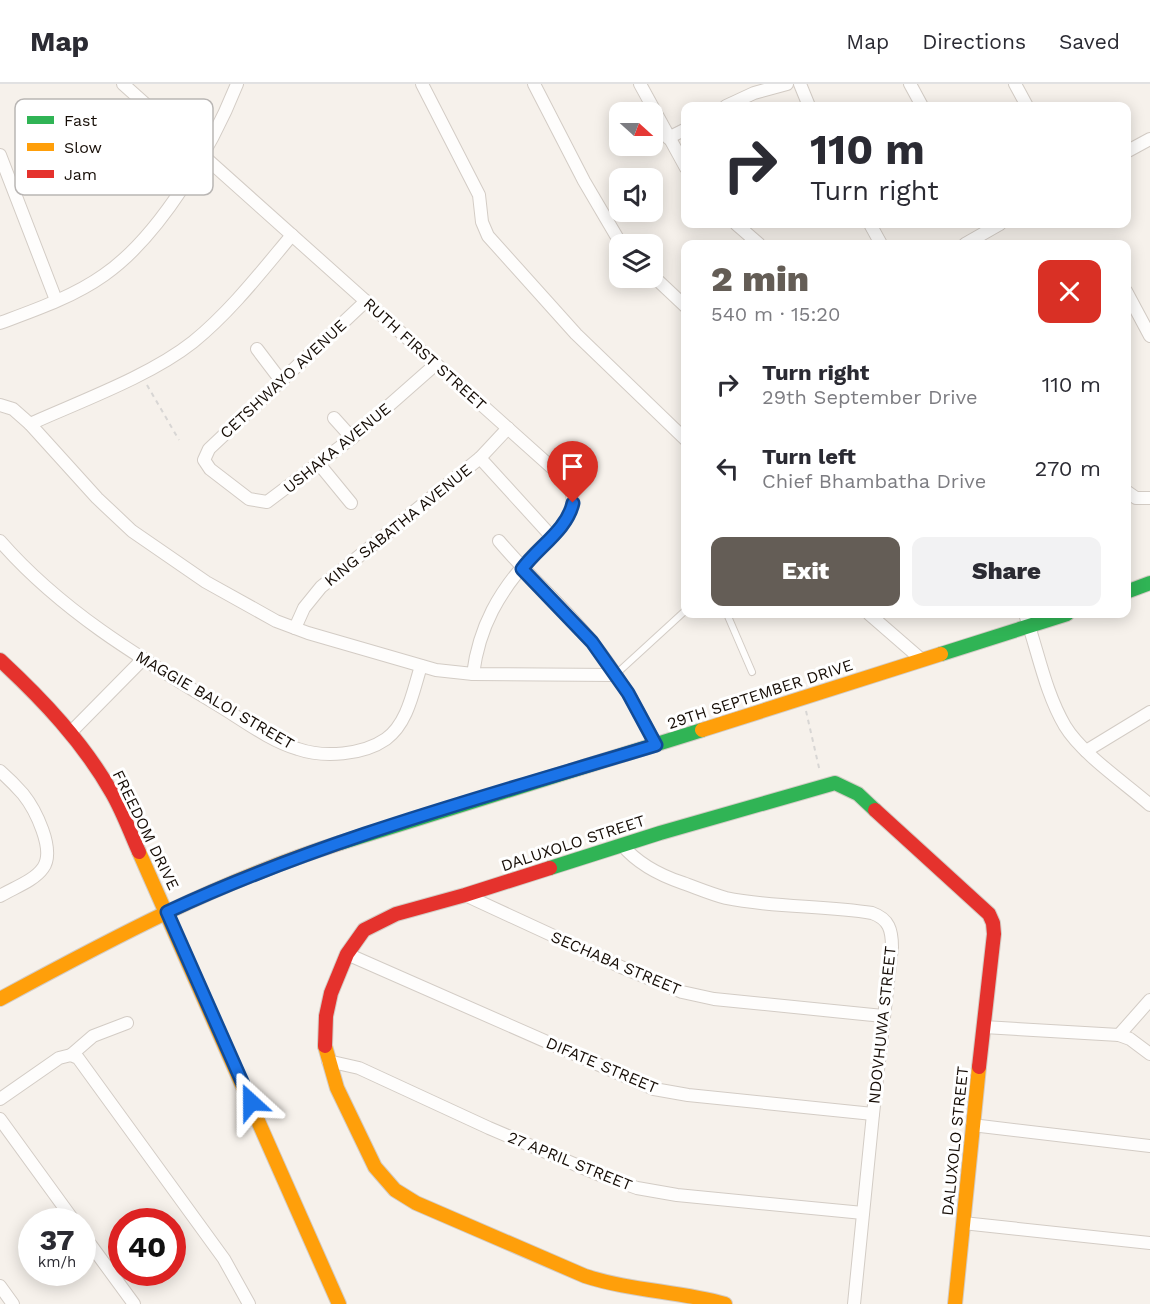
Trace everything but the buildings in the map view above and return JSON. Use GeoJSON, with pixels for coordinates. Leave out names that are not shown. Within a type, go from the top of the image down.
{"type":"FeatureCollection","features":[{"type":"Feature","properties":{"kind":"street","name":"RUTH FIRST STREET"},"geometry":{"type":"LineString","coordinates":[[123,84],[140,99]]}},
{"type":"Feature","properties":{"kind":"street"},"geometry":{"type":"LineString","coordinates":[[213,137],[237,84]]}},
{"type":"Feature","properties":{"kind":"street"},"geometry":{"type":"LineString","coordinates":[[422,84],[478,195],[482,222],[488,236],[576,334],[681,435]]}},
{"type":"Feature","properties":{"kind":"street"},"geometry":{"type":"LineString","coordinates":[[534,84],[584,181],[615,234]]}},
{"type":"Feature","properties":{"kind":"street"},"geometry":{"type":"LineString","coordinates":[[640,84],[681,160]]}},
{"type":"Feature","properties":{"kind":"street"},"geometry":{"type":"LineString","coordinates":[[732,102],[752,89],[787,84]]}},
{"type":"Feature","properties":{"kind":"street"},"geometry":{"type":"LineString","coordinates":[[800,84],[807,102]]}},
{"type":"Feature","properties":{"kind":"street"},"geometry":{"type":"LineString","coordinates":[[910,84],[920,102]]}},
{"type":"Feature","properties":{"kind":"street"},"geometry":{"type":"LineString","coordinates":[[1015,84],[1025,102]]}},
{"type":"Feature","properties":{"kind":"street"},"geometry":{"type":"LineString","coordinates":[[668,138],[681,132]]}},
{"type":"Feature","properties":{"kind":"street"},"geometry":{"type":"LineString","coordinates":[[1131,149],[1150,139]]}},
{"type":"Feature","properties":{"kind":"street"},"geometry":{"type":"LineString","coordinates":[[0,155],[15,194]]}},
{"type":"Feature","properties":{"kind":"street","name":"RUTH FIRST STREET"},"geometry":{"type":"LineString","coordinates":[[213,162],[559,474],[571,490],[572,509],[552,537],[522,569],[488,617],[477,645],[473,674]]}},
{"type":"Feature","properties":{"kind":"street"},"geometry":{"type":"LineString","coordinates":[[15,195],[56,300]]}},
{"type":"Feature","properties":{"kind":"street"},"geometry":{"type":"LineString","coordinates":[[0,323],[92,283],[130,253],[157,222],[176,195]]}},
{"type":"Feature","properties":{"kind":"street"},"geometry":{"type":"LineString","coordinates":[[741,228],[754,240]]}},
{"type":"Feature","properties":{"kind":"street"},"geometry":{"type":"LineString","coordinates":[[969,240],[984,228]]}},
{"type":"Feature","properties":{"kind":"street"},"geometry":{"type":"LineString","coordinates":[[30,424],[140,374],[175,354],[207,329],[238,298],[292,235]]}},
{"type":"Feature","properties":{"kind":"street"},"geometry":{"type":"LineString","coordinates":[[663,285],[681,302]]}},
{"type":"Feature","properties":{"kind":"street"},"geometry":{"type":"LineString","coordinates":[[1131,300],[1150,336]]}},
{"type":"Feature","properties":{"kind":"street","name":"CETSHWAYO AVENUE"},"geometry":{"type":"LineString","coordinates":[[204,460],[209,449],[366,301]]}},
{"type":"Feature","properties":{"kind":"street"},"geometry":{"type":"LineString","coordinates":[[257,350],[282,382]]}},
{"type":"Feature","properties":{"kind":"street","name":"USHAKA AVENUE"},"geometry":{"type":"LineString","coordinates":[[204,460],[210,469],[249,499],[261,502],[272,500],[352,438],[436,364]]}},
{"type":"Feature","properties":{"kind":"street"},"geometry":{"type":"LineString","coordinates":[[0,405],[13,409],[30,424],[97,498],[132,531],[231,597],[276,621],[421,666],[473,674],[615,675]]}},
{"type":"Feature","properties":{"kind":"street"},"geometry":{"type":"LineString","coordinates":[[334,418],[352,438]]}},
{"type":"Feature","properties":{"kind":"street","name":"KING SABATHA AVENUE"},"geometry":{"type":"LineString","coordinates":[[295,628],[304,608],[321,587],[480,458],[508,428]]}},
{"type":"Feature","properties":{"kind":"street"},"geometry":{"type":"LineString","coordinates":[[480,458],[552,537]]}},
{"type":"Feature","properties":{"kind":"street"},"geometry":{"type":"LineString","coordinates":[[319,464],[351,503]]}},
{"type":"Feature","properties":{"kind":"street"},"geometry":{"type":"LineString","coordinates":[[1131,494],[1136,498],[1150,498]]}},
{"type":"Feature","properties":{"kind":"street","name":"MAGGIE BALOI STREET"},"geometry":{"type":"LineString","coordinates":[[0,541],[29,573],[64,603],[143,659],[285,744],[306,751],[330,754],[355,751],[384,741],[404,717],[421,666]]}},
{"type":"Feature","properties":{"kind":"street"},"geometry":{"type":"LineString","coordinates":[[499,541],[522,569],[579,627],[638,710],[656,745]]}},
{"type":"Feature","properties":{"kind":"street"},"geometry":{"type":"LineString","coordinates":[[1131,590],[1150,583]]}},
{"type":"Feature","properties":{"kind":"street"},"geometry":{"type":"LineString","coordinates":[[874,618],[922,660]]}},
{"type":"Feature","properties":{"kind":"street"},"geometry":{"type":"LineString","coordinates":[[1027,620],[1053,700],[1066,728],[1086,751],[1150,805]]}},
{"type":"Feature","properties":{"kind":"street","name":"29TH SEPTEMBER DRIVE"},"geometry":{"type":"LineString","coordinates":[[0,999],[167,912],[242,878],[324,848],[922,660],[1027,620]]}},
{"type":"Feature","properties":{"kind":"street"},"geometry":{"type":"LineString","coordinates":[[72,732],[143,659]]}},
{"type":"Feature","properties":{"kind":"street","name":"FREEDOM DRIVE"},"geometry":{"type":"LineString","coordinates":[[0,660],[50,707],[72,732],[94,762],[114,796],[339,1304]]}},
{"type":"Feature","properties":{"kind":"street"},"geometry":{"type":"LineString","coordinates":[[1086,751],[1150,712]]}},
{"type":"Feature","properties":{"kind":"street"},"geometry":{"type":"LineString","coordinates":[[0,771],[29,803],[44,837],[47,854],[45,864],[36,874],[0,896]]}},
{"type":"Feature","properties":{"kind":"street","name":"DALUXOLO STREET"},"geometry":{"type":"LineString","coordinates":[[724,1304],[706,1299],[610,1284],[585,1276],[403,1196],[387,1184],[369,1157],[338,1088],[328,1061],[324,1035],[326,1016],[331,993],[347,954],[364,930],[380,921],[396,914],[465,895],[622,845],[835,783],[858,794],[989,914],[993,923],[994,934],[954,1304]]}},
{"type":"Feature","properties":{"kind":"street","name":"NDOVHUWA STREET"},"geometry":{"type":"LineString","coordinates":[[622,845],[640,863],[669,878],[726,898],[864,912],[879,916],[889,926],[892,939],[854,1304]]}},
{"type":"Feature","properties":{"kind":"street","name":"SECHABA STREET"},"geometry":{"type":"LineString","coordinates":[[465,895],[621,967],[682,992],[714,999],[883,1016]]}},
{"type":"Feature","properties":{"kind":"street","name":"DIFATE STREET"},"geometry":{"type":"LineString","coordinates":[[347,954],[654,1089],[688,1095],[873,1114]]}},
{"type":"Feature","properties":{"kind":"street"},"geometry":{"type":"LineString","coordinates":[[1119,1035],[1150,1000]]}},
{"type":"Feature","properties":{"kind":"street"},"geometry":{"type":"LineString","coordinates":[[0,1099],[59,1058],[71,1055],[88,1038],[127,1023]]}},
{"type":"Feature","properties":{"kind":"street"},"geometry":{"type":"LineString","coordinates":[[984,1027],[1119,1035],[1130,1039],[1150,1054]]}},
{"type":"Feature","properties":{"kind":"street"},"geometry":{"type":"LineString","coordinates":[[71,1055],[78,1058],[85,1066],[224,1259],[249,1304]]}},
{"type":"Feature","properties":{"kind":"street","name":"27 APRIL STREET"},"geometry":{"type":"LineString","coordinates":[[328,1061],[367,1071],[489,1128],[600,1175],[637,1188],[676,1196],[863,1213]]}},
{"type":"Feature","properties":{"kind":"street"},"geometry":{"type":"LineString","coordinates":[[0,1119],[65,1208]]}},
{"type":"Feature","properties":{"kind":"street"},"geometry":{"type":"LineString","coordinates":[[972,1125],[1150,1146]]}},
{"type":"Feature","properties":{"kind":"street"},"geometry":{"type":"LineString","coordinates":[[963,1223],[1150,1243]]}},
{"type":"Feature","properties":{"kind":"street"},"geometry":{"type":"LineString","coordinates":[[96,1252],[134,1304]]}},
{"type":"Feature","properties":{"kind":"street"},"geometry":{"type":"LineString","coordinates":[[0,1286],[13,1304]]}},
{"type":"Feature","properties":{"kind":"lane"},"geometry":{"type":"LineString","coordinates":[[615,675],[681,615]]}},
{"type":"Feature","properties":{"kind":"lane"},"geometry":{"type":"LineString","coordinates":[[729,618],[752,672]]}},
{"type":"Feature","properties":{"kind":"path"},"geometry":{"type":"LineString","coordinates":[[140,374],[179,440]]}},
{"type":"Feature","properties":{"kind":"path"},"geometry":{"type":"LineString","coordinates":[[802,696],[824,786]]}},
{"type":"Feature","properties":{"kind":"traffic: fast"},"geometry":{"type":"LineString","coordinates":[[1131,590],[1150,583]]}},
{"type":"Feature","properties":{"kind":"traffic: fast"},"geometry":{"type":"LineString","coordinates":[[941,654],[1054,618]]}},
{"type":"Feature","properties":{"kind":"traffic: fast"},"geometry":{"type":"LineString","coordinates":[[340,843],[702,730]]}},
{"type":"Feature","properties":{"kind":"traffic: fast"},"geometry":{"type":"LineString","coordinates":[[550,868],[660,833],[835,783],[858,794],[875,810]]}},
{"type":"Feature","properties":{"kind":"traffic: slow"},"geometry":{"type":"LineString","coordinates":[[702,730],[941,654]]}},
{"type":"Feature","properties":{"kind":"traffic: slow"},"geometry":{"type":"LineString","coordinates":[[0,999],[124,933],[209,893],[340,843]]}},
{"type":"Feature","properties":{"kind":"traffic: slow"},"geometry":{"type":"LineString","coordinates":[[139,852],[339,1304]]}},
{"type":"Feature","properties":{"kind":"traffic: slow"},"geometry":{"type":"LineString","coordinates":[[325,1046],[337,1088],[375,1167],[395,1190],[416,1203],[585,1276],[620,1285],[725,1304]]}},
{"type":"Feature","properties":{"kind":"traffic: slow"},"geometry":{"type":"LineString","coordinates":[[955,1304],[979,1067]]}},
{"type":"Feature","properties":{"kind":"traffic: jam"},"geometry":{"type":"LineString","coordinates":[[0,660],[47,706],[88,756],[116,800],[139,852]]}},
{"type":"Feature","properties":{"kind":"traffic: jam"},"geometry":{"type":"LineString","coordinates":[[875,810],[989,914],[993,923],[994,934],[979,1067]]}},
{"type":"Feature","properties":{"kind":"traffic: jam"},"geometry":{"type":"LineString","coordinates":[[325,1046],[326,1016],[331,993],[347,954],[364,930],[396,914],[550,868]]}},
{"type":"Feature","properties":{"kind":"route"},"geometry":{"type":"LineString","coordinates":[[251,1102],[167,912],[282,862],[656,745],[628,693],[603,656],[579,627],[522,569],[555,534],[569,515],[573,503]]}}]}
